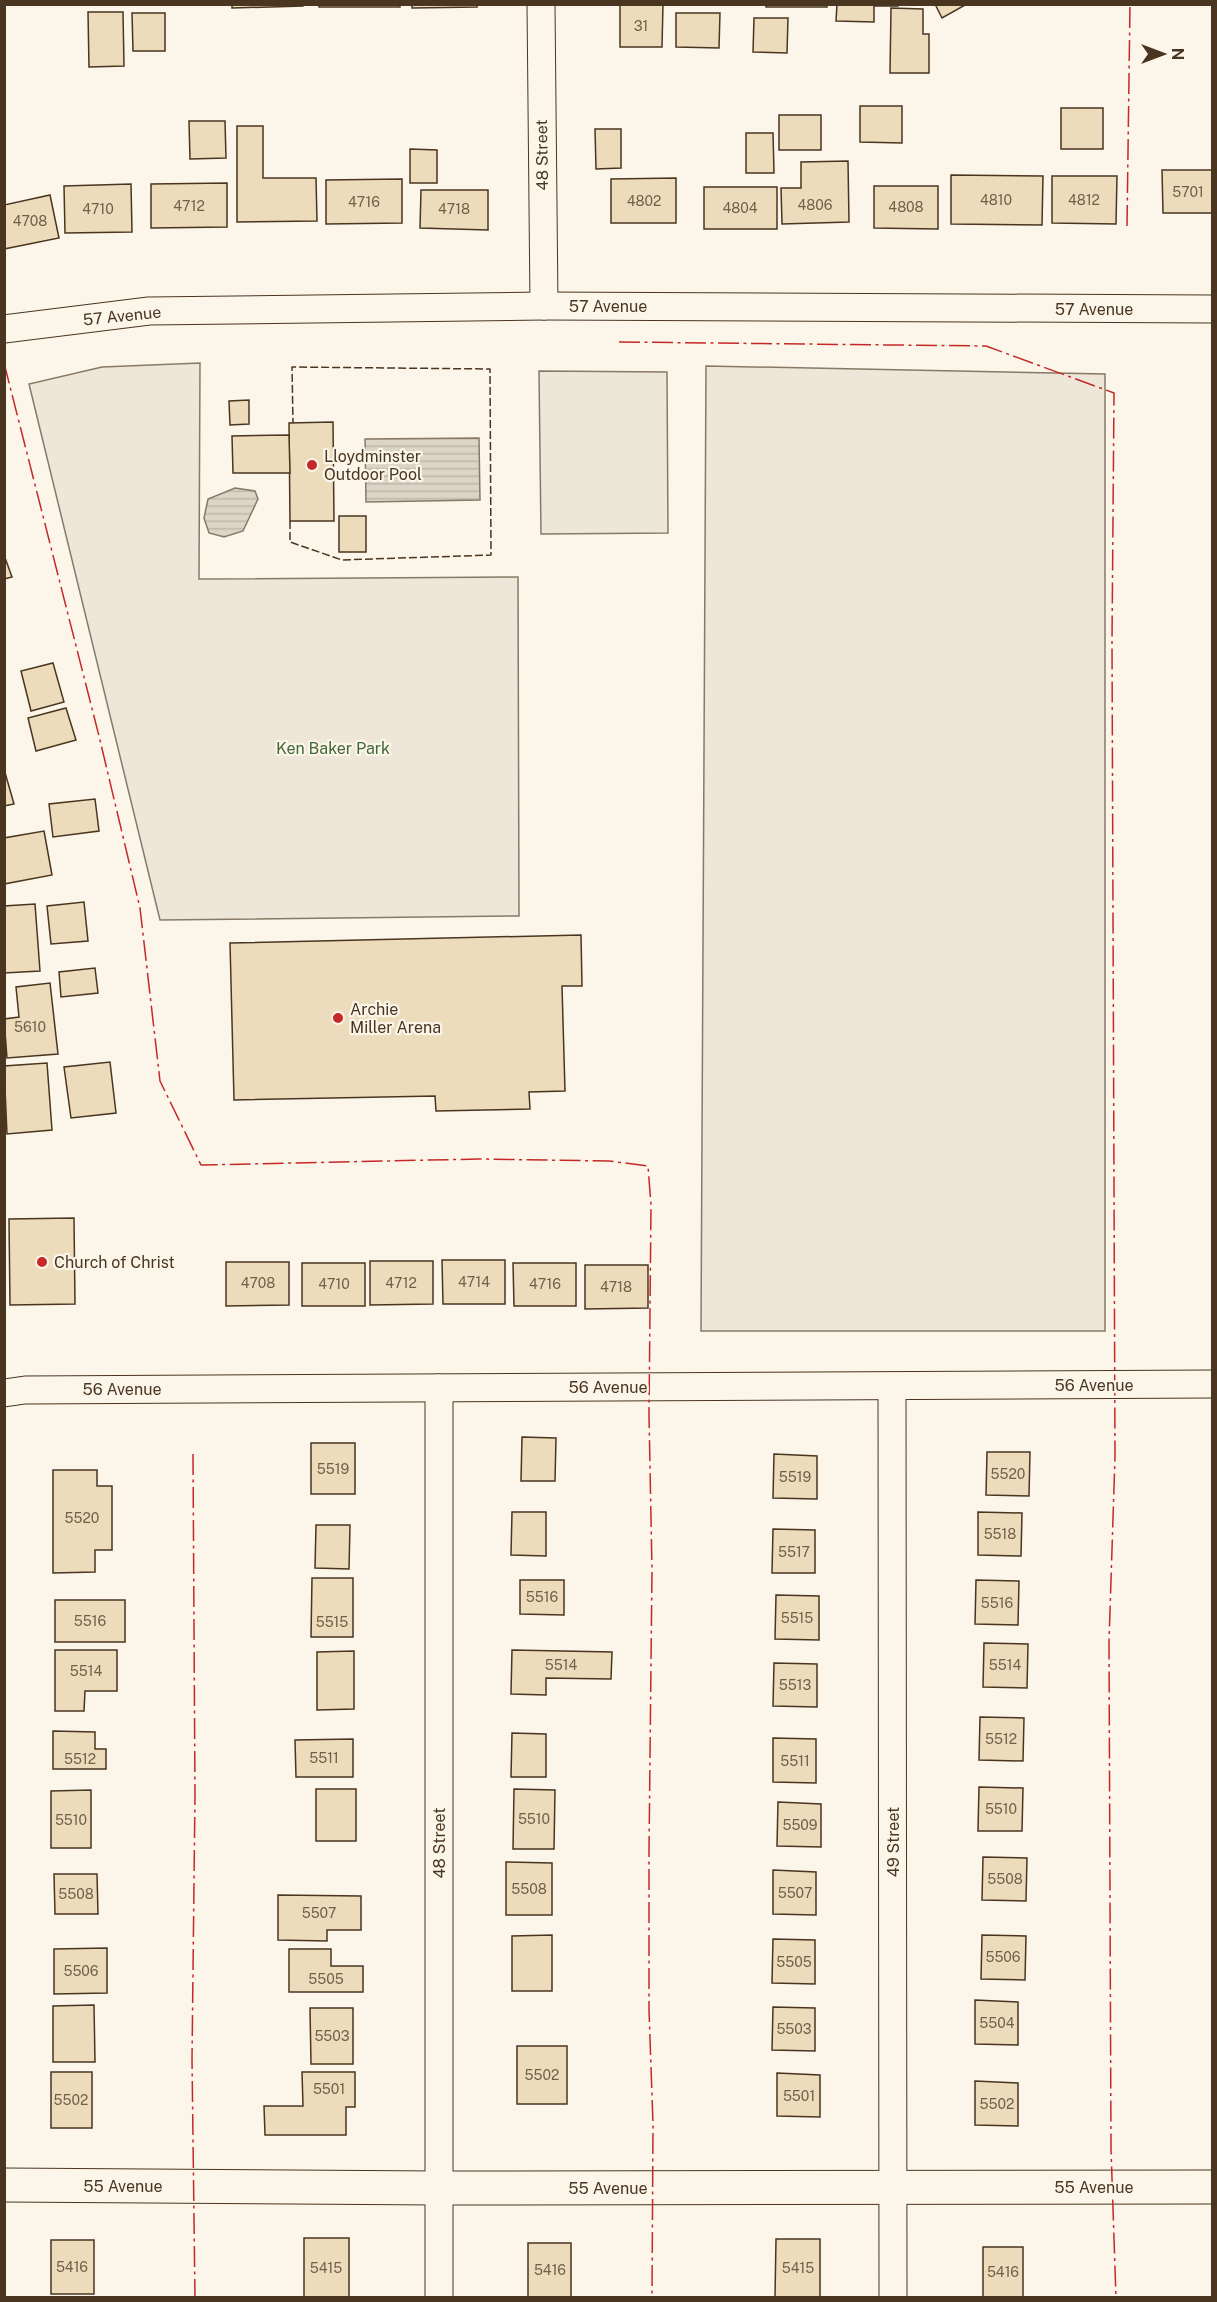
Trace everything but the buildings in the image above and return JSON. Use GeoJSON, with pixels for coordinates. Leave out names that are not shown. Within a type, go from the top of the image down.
{"type":"FeatureCollection","features":[{"type":"Feature","properties":{"kind":"street","name":"48 Street"},"geometry":{"type":"LineString","coordinates":[[541,4],[544,306]]}},
{"type":"Feature","properties":{"kind":"street","name":"57 Avenue"},"geometry":{"type":"LineString","coordinates":[[4,329],[149,312],[544,306],[1212,309]]}},
{"type":"Feature","properties":{"kind":"street","name":"56 Avenue"},"geometry":{"type":"LineString","coordinates":[[4,1393],[36,1389],[1212,1384]]}},
{"type":"Feature","properties":{"kind":"street","name":"49 Street"},"geometry":{"type":"LineString","coordinates":[[892,1386],[893,2298]]}},
{"type":"Feature","properties":{"kind":"street","name":"48 Street"},"geometry":{"type":"LineString","coordinates":[[439,1388],[439,2298]]}},
{"type":"Feature","properties":{"kind":"street","name":"55 Avenue"},"geometry":{"type":"LineString","coordinates":[[4,2185],[439,2188],[1212,2187]]}},
{"type":"Feature","properties":{"kind":"green space","name":"Ken Baker Park"},"geometry":{"type":"Polygon","coordinates":[[[200,363],[199,579],[518,577],[519,916],[160,920],[29,384],[102,367],[200,363]]]}},
{"type":"Feature","properties":{"kind":"green space"},"geometry":{"type":"Polygon","coordinates":[[[706,366],[1105,374],[1105,1331],[701,1331],[706,366]]]}},
{"type":"Feature","properties":{"kind":"shaded area"},"geometry":{"type":"Polygon","coordinates":[[[539,371],[667,372],[668,533],[541,534],[539,371]]]}},
{"type":"Feature","properties":{"kind":"shaded area"},"geometry":{"type":"Polygon","coordinates":[[[479,438],[480,500],[366,502],[365,439],[479,438]]]}},
{"type":"Feature","properties":{"kind":"shaded area"},"geometry":{"type":"Polygon","coordinates":[[[235,488],[255,491],[258,499],[243,531],[224,537],[209,533],[204,518],[208,499],[235,488]]]}},
{"type":"Feature","properties":{"kind":"fence"},"geometry":{"type":"LineString","coordinates":[[290,521],[290,542],[342,560],[491,555],[490,369],[292,367],[293,423]]}},
{"type":"Feature","properties":{"kind":"power"},"geometry":{"type":"LineString","coordinates":[[1127,226],[1130,4]]}},
{"type":"Feature","properties":{"kind":"power"},"geometry":{"type":"LineString","coordinates":[[619,342],[986,346],[1114,393],[1112,642],[1115,1457],[1109,1642],[1111,2149],[1116,2298]]}},
{"type":"Feature","properties":{"kind":"power"},"geometry":{"type":"LineString","coordinates":[[4,363],[99,736],[140,908],[160,1081],[201,1165],[478,1159],[609,1161],[648,1166],[651,1205],[649,1415],[652,1570],[649,2010],[653,2124],[652,2298]]}},
{"type":"Feature","properties":{"kind":"power"},"geometry":{"type":"LineString","coordinates":[[193,1454],[195,1795],[192,2059],[195,2298]]}},
{"type":"Feature","properties":{"kind":"place","name":"Lloydminster Outdoor Pool"},"geometry":{"type":"Point","coordinates":[312,465]}},
{"type":"Feature","properties":{"kind":"place","name":"Archie Miller Arena"},"geometry":{"type":"Point","coordinates":[338,1018]}},
{"type":"Feature","properties":{"kind":"place","name":"Church of Christ"},"geometry":{"type":"Point","coordinates":[42,1262]}}]}
